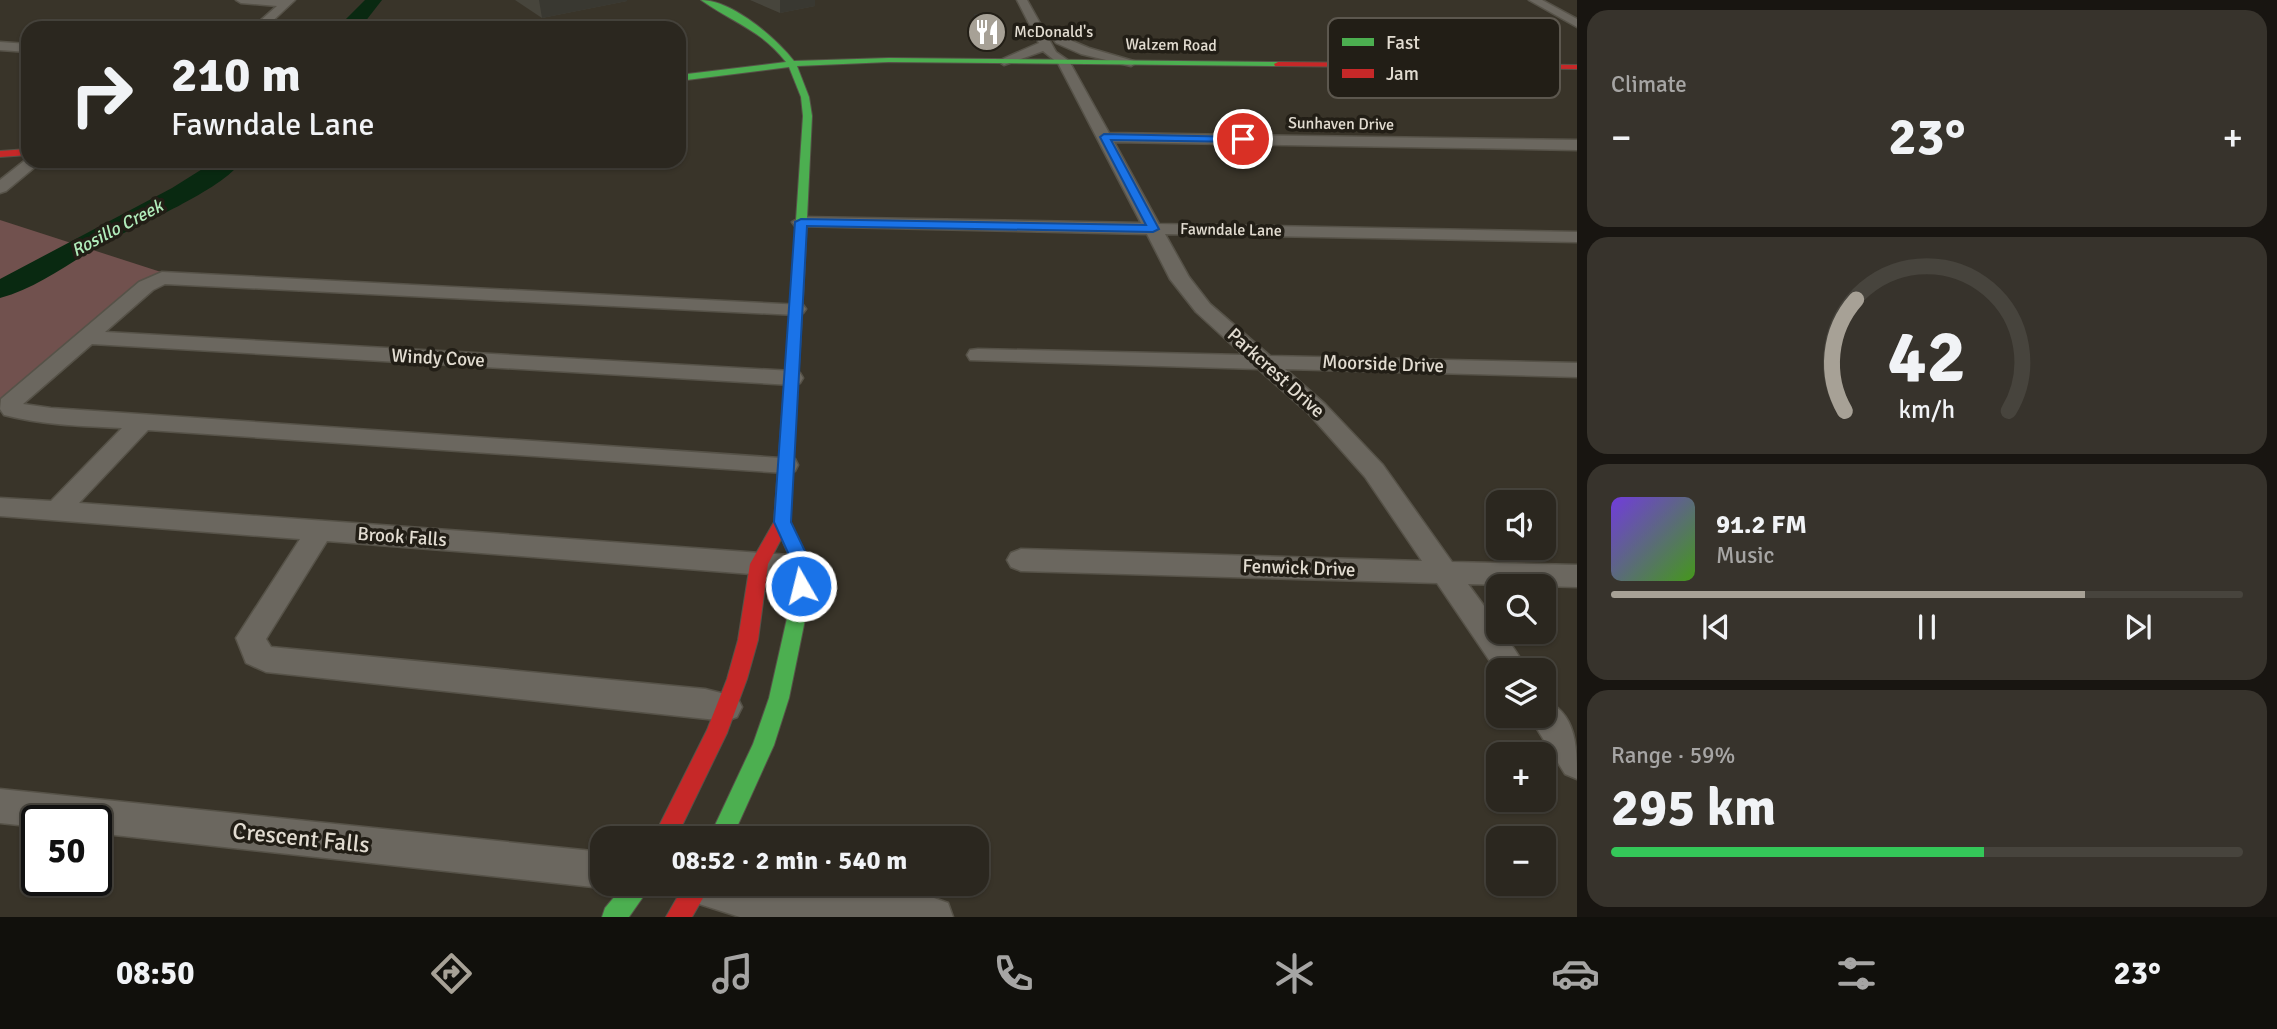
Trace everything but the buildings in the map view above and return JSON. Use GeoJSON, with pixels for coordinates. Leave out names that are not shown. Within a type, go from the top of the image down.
{"type":"FeatureCollection","features":[{"type":"Feature","properties":{"kind":"main road"},"geometry":{"type":"LineString","coordinates":[[670,826],[726,707],[748,640],[759,564],[782,522],[806,106],[802,85],[782,39],[704,0]]}},
{"type":"Feature","properties":{"kind":"main road"},"geometry":{"type":"LineString","coordinates":[[727,72],[758,60],[782,39]]}},
{"type":"Feature","properties":{"kind":"main road","name":"Walzem Road"},"geometry":{"type":"LineString","coordinates":[[727,72],[792,64],[852,61],[1004,61],[1059,44],[1131,62],[1328,64]]}},
{"type":"Feature","properties":{"kind":"main road"},"geometry":{"type":"LineString","coordinates":[[837,46],[942,60]]}},
{"type":"Feature","properties":{"kind":"main road"},"geometry":{"type":"LineString","coordinates":[[802,85],[823,70],[852,61]]}},
{"type":"Feature","properties":{"kind":"main road"},"geometry":{"type":"LineString","coordinates":[[686,77],[727,72],[772,77],[802,85]]}},
{"type":"Feature","properties":{"kind":"main road"},"geometry":{"type":"LineString","coordinates":[[0,155],[21,153]]}},
{"type":"Feature","properties":{"kind":"main road"},"geometry":{"type":"LineString","coordinates":[[726,826],[763,745],[779,698],[799,605],[803,566],[782,522]]}},
{"type":"Feature","properties":{"kind":"main road"},"geometry":{"type":"LineString","coordinates":[[614,917],[630,896]]}},
{"type":"Feature","properties":{"kind":"main road"},"geometry":{"type":"LineString","coordinates":[[678,917],[689,896]]}},
{"type":"Feature","properties":{"kind":"street"},"geometry":{"type":"LineString","coordinates":[[241,0],[288,1]]}},
{"type":"Feature","properties":{"kind":"street","name":"Parkcrest Drive"},"geometry":{"type":"LineString","coordinates":[[1023,0],[1051,54],[1059,44],[1104,137],[1180,279],[1203,308],[1317,409],[1374,471],[1505,658]]}},
{"type":"Feature","properties":{"kind":"street"},"geometry":{"type":"LineString","coordinates":[[1534,0],[1577,23]]}},
{"type":"Feature","properties":{"kind":"street"},"geometry":{"type":"LineString","coordinates":[[266,21],[288,1]]}},
{"type":"Feature","properties":{"kind":"street"},"geometry":{"type":"LineString","coordinates":[[1004,61],[1034,52],[1046,44]]}},
{"type":"Feature","properties":{"kind":"street"},"geometry":{"type":"LineString","coordinates":[[0,46],[21,47]]}},
{"type":"Feature","properties":{"kind":"street"},"geometry":{"type":"LineString","coordinates":[[0,53],[21,47]]}},
{"type":"Feature","properties":{"kind":"street","name":"Sunhaven Drive"},"geometry":{"type":"LineString","coordinates":[[1104,137],[1577,145]]}},
{"type":"Feature","properties":{"kind":"street"},"geometry":{"type":"LineString","coordinates":[[0,188],[25,168]]}},
{"type":"Feature","properties":{"kind":"street","name":"Fawndale Lane"},"geometry":{"type":"LineString","coordinates":[[801,222],[1577,237]]}},
{"type":"Feature","properties":{"kind":"street"},"geometry":{"type":"LineString","coordinates":[[786,465],[51,416],[12,410],[9,404],[146,286],[162,278],[796,309]]}},
{"type":"Feature","properties":{"kind":"street","name":"Windy Cove"},"geometry":{"type":"LineString","coordinates":[[85,337],[792,378]]}},
{"type":"Feature","properties":{"kind":"street","name":"Moorside Drive"},"geometry":{"type":"LineString","coordinates":[[978,355],[1577,370]]}},
{"type":"Feature","properties":{"kind":"street"},"geometry":{"type":"LineString","coordinates":[[57,511],[143,421]]}},
{"type":"Feature","properties":{"kind":"street","name":"Brook Falls"},"geometry":{"type":"LineString","coordinates":[[0,507],[803,566]]}},
{"type":"Feature","properties":{"kind":"street"},"geometry":{"type":"LineString","coordinates":[[320,531],[251,638],[257,654],[266,659],[726,707]]}},
{"type":"Feature","properties":{"kind":"street","name":"Fenwick Drive"},"geometry":{"type":"LineString","coordinates":[[1021,560],[1577,576]]}},
{"type":"Feature","properties":{"kind":"street"},"geometry":{"type":"LineString","coordinates":[[1553,728],[1577,763]]}},
{"type":"Feature","properties":{"kind":"street","name":"Crescent Falls"},"geometry":{"type":"LineString","coordinates":[[0,806],[590,869]]}},
{"type":"Feature","properties":{"kind":"street"},"geometry":{"type":"LineString","coordinates":[[732,896],[786,914],[934,917]]}},
{"type":"Feature","properties":{"kind":"shaded area"},"geometry":{"type":"Polygon","coordinates":[[[0,220],[161,272],[139,283],[0,405],[0,220]]]}},
{"type":"Feature","properties":{"kind":"waterway","name":"Rosillo Creek"},"geometry":{"type":"LineString","coordinates":[[357,21],[374,0]]}},
{"type":"Feature","properties":{"kind":"waterway","name":"Rosillo Creek"},"geometry":{"type":"LineString","coordinates":[[0,289],[181,193],[221,168]]}},
{"type":"Feature","properties":{"kind":"traffic: fast"},"geometry":{"type":"LineString","coordinates":[[704,0],[736,16],[767,37],[780,49],[800,79],[805,97],[807,125],[798,280]]}},
{"type":"Feature","properties":{"kind":"traffic: fast"},"geometry":{"type":"LineString","coordinates":[[686,77],[792,64],[889,60],[1278,64]]}},
{"type":"Feature","properties":{"kind":"traffic: fast"},"geometry":{"type":"LineString","coordinates":[[726,826],[763,745],[779,698],[799,605],[803,567],[782,522]]}},
{"type":"Feature","properties":{"kind":"traffic: fast"},"geometry":{"type":"LineString","coordinates":[[614,917],[631,896]]}},
{"type":"Feature","properties":{"kind":"traffic: jam"},"geometry":{"type":"LineString","coordinates":[[1278,64],[1328,65]]}},
{"type":"Feature","properties":{"kind":"traffic: jam"},"geometry":{"type":"LineString","coordinates":[[1560,67],[1577,67]]}},
{"type":"Feature","properties":{"kind":"traffic: jam"},"geometry":{"type":"LineString","coordinates":[[0,154],[21,152]]}},
{"type":"Feature","properties":{"kind":"traffic: jam"},"geometry":{"type":"LineString","coordinates":[[670,826],[716,733],[737,679],[748,640],[759,564],[782,522],[798,280]]}},
{"type":"Feature","properties":{"kind":"traffic: jam"},"geometry":{"type":"LineString","coordinates":[[678,917],[691,896]]}},
{"type":"Feature","properties":{"kind":"place","name":"McDonald's"},"geometry":{"type":"Point","coordinates":[987,32]}},
{"type":"Feature","properties":{"kind":"route"},"geometry":{"type":"LineString","coordinates":[[801,586],[803,566],[782,522],[801,222],[1153,229],[1104,137],[1243,139]]}}]}
